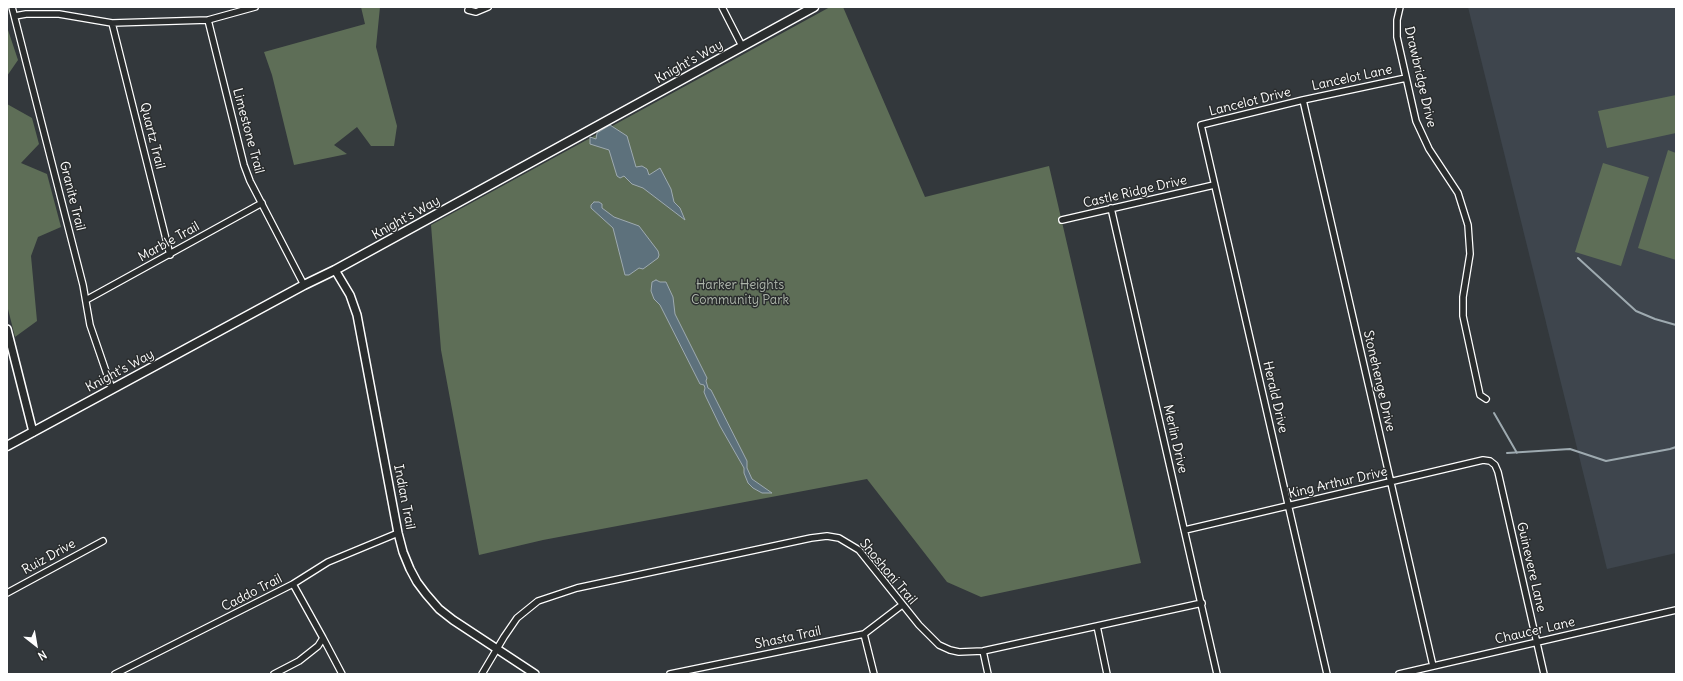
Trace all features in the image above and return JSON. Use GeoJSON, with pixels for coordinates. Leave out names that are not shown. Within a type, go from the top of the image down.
{"type":"FeatureCollection","features":[{"type":"Feature","properties":{"kind":"main road","name":"Knight's Way"},"geometry":{"type":"LineString","coordinates":[[7,446],[304,284],[336,270],[814,7]]}},
{"type":"Feature","properties":{"kind":"street","name":"Granite Trail"},"geometry":{"type":"LineString","coordinates":[[12,7],[83,285],[90,324],[112,389]]}},
{"type":"Feature","properties":{"kind":"street"},"geometry":{"type":"LineString","coordinates":[[14,16],[26,14],[59,14],[112,23],[208,20],[255,7]]}},
{"type":"Feature","properties":{"kind":"street"},"geometry":{"type":"LineString","coordinates":[[468,10],[476,12],[488,7]]}},
{"type":"Feature","properties":{"kind":"street"},"geometry":{"type":"LineString","coordinates":[[722,7],[742,46]]}},
{"type":"Feature","properties":{"kind":"street","name":"Drawbridge Drive"},"geometry":{"type":"LineString","coordinates":[[1400,7],[1397,20],[1397,37],[1416,121],[1422,136],[1458,192],[1468,225],[1470,254],[1463,297],[1463,316],[1480,395],[1486,399]]}},
{"type":"Feature","properties":{"kind":"street","name":"Limestone Trail"},"geometry":{"type":"LineString","coordinates":[[208,20],[244,165],[250,181],[304,284]]}},
{"type":"Feature","properties":{"kind":"street","name":"Quartz Trail"},"geometry":{"type":"LineString","coordinates":[[112,23],[170,255]]}},
{"type":"Feature","properties":{"kind":"street","name":"Lancelot Lane"},"geometry":{"type":"LineString","coordinates":[[1303,100],[1406,78]]}},
{"type":"Feature","properties":{"kind":"street","name":"Lancelot Drive"},"geometry":{"type":"LineString","coordinates":[[1201,125],[1303,100]]}},
{"type":"Feature","properties":{"kind":"street","name":"Stonehenge Drive"},"geometry":{"type":"LineString","coordinates":[[1303,100],[1433,666]]}},
{"type":"Feature","properties":{"kind":"street","name":"Herald Drive"},"geometry":{"type":"LineString","coordinates":[[1201,125],[1327,674]]}},
{"type":"Feature","properties":{"kind":"street","name":"Castle Ridge Drive"},"geometry":{"type":"LineString","coordinates":[[1062,220],[1214,185]]}},
{"type":"Feature","properties":{"kind":"street","name":"Marble Trail"},"geometry":{"type":"LineString","coordinates":[[86,300],[262,203]]}},
{"type":"Feature","properties":{"kind":"street","name":"Merlin Drive"},"geometry":{"type":"LineString","coordinates":[[1111,208],[1217,674]]}},
{"type":"Feature","properties":{"kind":"street","name":"Indian Trail"},"geometry":{"type":"LineString","coordinates":[[336,270],[350,295],[357,315],[398,533],[403,552],[410,569],[417,582],[430,599],[453,620],[536,674]]}},
{"type":"Feature","properties":{"kind":"street"},"geometry":{"type":"LineString","coordinates":[[7,329],[33,432]]}},
{"type":"Feature","properties":{"kind":"street","name":"King Arthur Drive"},"geometry":{"type":"LineString","coordinates":[[1185,530],[1483,460],[1490,461],[1495,465]]}},
{"type":"Feature","properties":{"kind":"street","name":"Guinevere Lane"},"geometry":{"type":"LineString","coordinates":[[1495,465],[1498,472],[1544,674]]}},
{"type":"Feature","properties":{"kind":"street","name":"Caddo Trail"},"geometry":{"type":"LineString","coordinates":[[115,674],[293,584],[328,562],[398,533]]}},
{"type":"Feature","properties":{"kind":"street","name":"Shoshoni Trail"},"geometry":{"type":"LineString","coordinates":[[482,674],[508,631],[526,610],[538,601],[552,595],[577,588],[816,537],[827,536],[839,538],[859,550],[919,626],[940,645],[959,652],[983,651],[1202,603]]}},
{"type":"Feature","properties":{"kind":"street","name":"Ruiz Drive"},"geometry":{"type":"LineString","coordinates":[[7,593],[102,541]]}},
{"type":"Feature","properties":{"kind":"street"},"geometry":{"type":"LineString","coordinates":[[293,584],[342,674]]}},
{"type":"Feature","properties":{"kind":"street","name":"Shasta Trail"},"geometry":{"type":"LineString","coordinates":[[670,674],[864,634],[902,606]]}},
{"type":"Feature","properties":{"kind":"street","name":"Chaucer Lane"},"geometry":{"type":"LineString","coordinates":[[1399,674],[1676,610]]}},
{"type":"Feature","properties":{"kind":"street"},"geometry":{"type":"LineString","coordinates":[[1097,626],[1107,674]]}},
{"type":"Feature","properties":{"kind":"street"},"geometry":{"type":"LineString","coordinates":[[864,634],[874,674]]}},
{"type":"Feature","properties":{"kind":"street"},"geometry":{"type":"LineString","coordinates":[[274,674],[299,661],[318,646],[323,638]]}},
{"type":"Feature","properties":{"kind":"street"},"geometry":{"type":"LineString","coordinates":[[983,651],[988,674]]}},
{"type":"Feature","properties":{"kind":"shaded area"},"geometry":{"type":"Polygon","coordinates":[[[1468,7],[1676,7],[1676,553],[1607,569],[1468,7]]]}},
{"type":"Feature","properties":{"kind":"green space"},"geometry":{"type":"Polygon","coordinates":[[[361,7],[380,7],[376,47],[397,126],[394,146],[371,146],[357,127],[334,145],[347,154],[294,165],[272,75],[264,52],[365,24],[361,7]]]}},
{"type":"Feature","properties":{"kind":"green space","name":"Harker Heights Community Park"},"geometry":{"type":"Polygon","coordinates":[[[830,7],[843,7],[925,197],[1049,166],[1141,563],[981,597],[947,582],[867,479],[543,540],[479,555],[441,350],[431,225],[830,7]]]}},
{"type":"Feature","properties":{"kind":"green space"},"geometry":{"type":"Polygon","coordinates":[[[7,27],[18,60],[7,76],[7,27]]]}},
{"type":"Feature","properties":{"kind":"green space"},"geometry":{"type":"Polygon","coordinates":[[[1676,95],[1676,133],[1607,148],[1598,111],[1676,95]]]}},
{"type":"Feature","properties":{"kind":"green space"},"geometry":{"type":"Polygon","coordinates":[[[7,104],[32,118],[39,144],[21,163],[47,174],[61,227],[38,237],[31,256],[37,321],[15,337],[7,305],[7,104]]]}},
{"type":"Feature","properties":{"kind":"green space"},"geometry":{"type":"Polygon","coordinates":[[[1668,150],[1676,153],[1676,260],[1638,248],[1668,150]]]}},
{"type":"Feature","properties":{"kind":"green space"},"geometry":{"type":"Polygon","coordinates":[[[1603,163],[1649,177],[1621,266],[1575,252],[1603,163]]]}},
{"type":"Feature","properties":{"kind":"water"},"geometry":{"type":"Polygon","coordinates":[[[610,125],[627,136],[636,167],[642,166],[647,169],[649,175],[660,168],[671,189],[674,202],[680,208],[685,220],[643,188],[632,184],[624,176],[620,178],[617,176],[609,150],[590,144],[590,137],[596,139],[597,133],[610,125]]]}},
{"type":"Feature","properties":{"kind":"water"},"geometry":{"type":"Polygon","coordinates":[[[594,202],[599,202],[602,204],[602,208],[614,217],[639,226],[658,251],[658,258],[643,269],[639,268],[629,275],[625,275],[613,228],[591,208],[591,205],[594,202]]]}},
{"type":"Feature","properties":{"kind":"water"},"geometry":{"type":"Polygon","coordinates":[[[656,280],[666,282],[673,297],[675,314],[707,378],[706,381],[708,388],[711,390],[747,461],[747,468],[752,479],[772,493],[762,493],[748,483],[744,473],[744,468],[720,426],[706,397],[704,385],[700,384],[660,305],[654,299],[651,291],[652,282],[656,280]]]}},
{"type":"Feature","properties":{"kind":"waterway"},"geometry":{"type":"LineString","coordinates":[[1578,258],[1636,311],[1655,319],[1676,325]]}},
{"type":"Feature","properties":{"kind":"waterway"},"geometry":{"type":"LineString","coordinates":[[1494,413],[1517,453]]}},
{"type":"Feature","properties":{"kind":"waterway"},"geometry":{"type":"LineString","coordinates":[[1507,453],[1570,449],[1606,461],[1676,447]]}}]}
